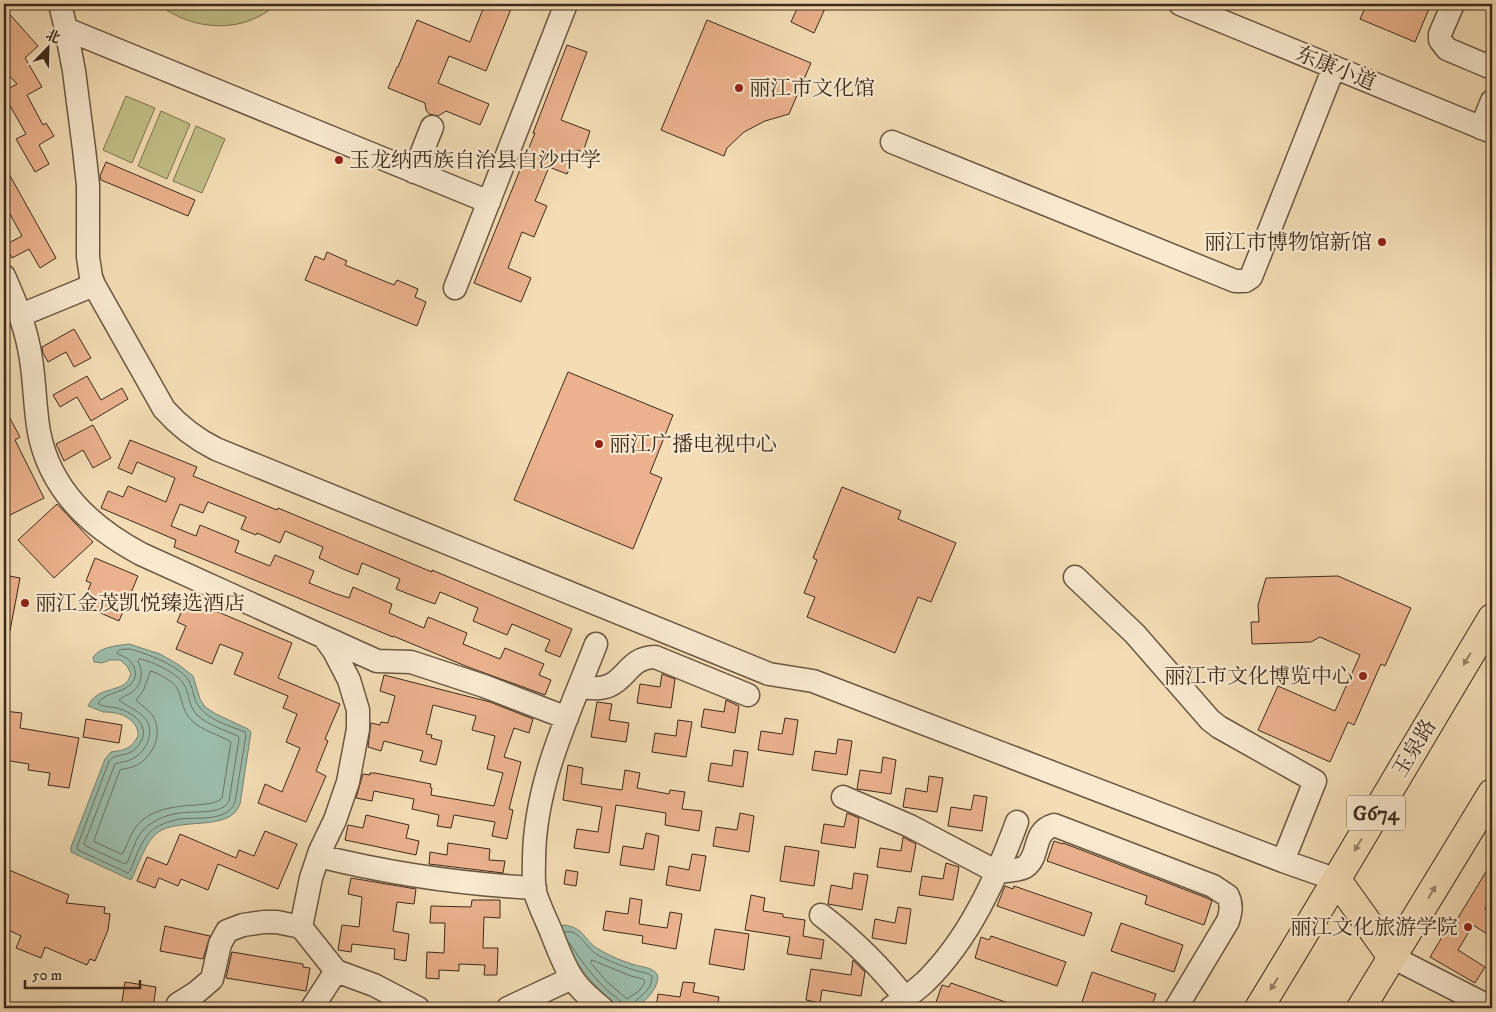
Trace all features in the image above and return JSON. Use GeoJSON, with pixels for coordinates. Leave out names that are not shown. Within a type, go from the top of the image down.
{"type":"FeatureCollection","features":[{"type":"Feature","properties":{"kind":"highway","name":"玉泉路"},"geometry":{"type":"LineString","coordinates":[[1259,1008],[1492,618]]}},
{"type":"Feature","properties":{"kind":"highway"},"geometry":{"type":"LineString","coordinates":[[1361,1008],[1492,793]]}},
{"type":"Feature","properties":{"kind":"highway"},"geometry":{"type":"LineString","coordinates":[[1337,880],[1392,957]]}},
{"type":"Feature","properties":{"kind":"street"},"geometry":{"type":"LineString","coordinates":[[60,4],[74,71],[84,149],[88,185],[88,257],[94,285],[164,409],[181,427],[210,446],[769,674],[813,681],[1337,880]]}},
{"type":"Feature","properties":{"kind":"street"},"geometry":{"type":"LineString","coordinates":[[455,288],[566,4]]}},
{"type":"Feature","properties":{"kind":"street","name":"东康小道"},"geometry":{"type":"LineString","coordinates":[[1180,4],[1487,130]]}},
{"type":"Feature","properties":{"kind":"street"},"geometry":{"type":"LineString","coordinates":[[1453,4],[1440,34],[1440,40],[1447,49],[1492,68]]}},
{"type":"Feature","properties":{"kind":"street"},"geometry":{"type":"LineString","coordinates":[[66,29],[489,202]]}},
{"type":"Feature","properties":{"kind":"street"},"geometry":{"type":"LineString","coordinates":[[892,142],[1235,281],[1245,281],[1251,277],[1334,67]]}},
{"type":"Feature","properties":{"kind":"street"},"geometry":{"type":"LineString","coordinates":[[1487,130],[1492,101]]}},
{"type":"Feature","properties":{"kind":"street"},"geometry":{"type":"LineString","coordinates":[[414,172],[432,127]]}},
{"type":"Feature","properties":{"kind":"street"},"geometry":{"type":"LineString","coordinates":[[4,276],[21,315],[30,349],[37,418],[42,446],[47,460],[66,495],[108,534],[141,554],[377,661],[411,662],[484,686],[567,718]]}},
{"type":"Feature","properties":{"kind":"street"},"geometry":{"type":"LineString","coordinates":[[21,315],[94,285]]}},
{"type":"Feature","properties":{"kind":"street"},"geometry":{"type":"LineString","coordinates":[[1075,577],[1135,634],[1210,720],[1315,781],[1283,861]]}},
{"type":"Feature","properties":{"kind":"street"},"geometry":{"type":"LineString","coordinates":[[324,637],[342,666],[357,702]]}},
{"type":"Feature","properties":{"kind":"street"},"geometry":{"type":"LineString","coordinates":[[596,644],[548,767],[541,792],[534,843],[535,888],[556,944],[572,978],[602,1008]]}},
{"type":"Feature","properties":{"kind":"street"},"geometry":{"type":"LineString","coordinates":[[580,686],[607,687],[616,683],[636,663],[648,657],[655,658],[748,696]]}},
{"type":"Feature","properties":{"kind":"street"},"geometry":{"type":"LineString","coordinates":[[301,927],[309,885],[348,782],[359,720],[356,692],[363,674],[377,661]]}},
{"type":"Feature","properties":{"kind":"street"},"geometry":{"type":"LineString","coordinates":[[843,797],[910,826],[997,872],[1008,871],[1028,864],[1040,834],[1048,827],[1054,826],[1213,886],[1228,896],[1231,906],[1228,921],[1176,1008]]}},
{"type":"Feature","properties":{"kind":"street"},"geometry":{"type":"LineString","coordinates":[[821,915],[864,951],[892,982],[898,1003],[924,982],[950,953],[981,903],[997,872],[1017,822]]}},
{"type":"Feature","properties":{"kind":"street"},"geometry":{"type":"LineString","coordinates":[[319,856],[395,873],[433,879],[535,888]]}},
{"type":"Feature","properties":{"kind":"street"},"geometry":{"type":"LineString","coordinates":[[176,1008],[178,1004],[197,992],[212,979],[220,944],[228,931],[243,925],[264,922],[283,923],[301,927],[336,971],[374,984],[418,1008]]}},
{"type":"Feature","properties":{"kind":"street"},"geometry":{"type":"LineString","coordinates":[[1392,957],[1492,1008]]}},
{"type":"Feature","properties":{"kind":"street"},"geometry":{"type":"LineString","coordinates":[[312,1008],[336,971]]}},
{"type":"Feature","properties":{"kind":"street"},"geometry":{"type":"LineString","coordinates":[[508,1008],[572,978]]}},
{"type":"Feature","properties":{"kind":"shaded area"},"geometry":{"type":"Polygon","coordinates":[[[158,4],[277,4],[264,14],[249,21],[218,26],[186,20],[158,4]]]}},
{"type":"Feature","properties":{"kind":"shaded area"},"geometry":{"type":"Polygon","coordinates":[[[126,96],[155,108],[132,163],[103,150],[126,96]]]}},
{"type":"Feature","properties":{"kind":"shaded area"},"geometry":{"type":"Polygon","coordinates":[[[161,111],[190,124],[167,179],[138,166],[161,111]]]}},
{"type":"Feature","properties":{"kind":"shaded area"},"geometry":{"type":"Polygon","coordinates":[[[196,126],[225,139],[202,193],[173,181],[196,126]]]}},
{"type":"Feature","properties":{"kind":"water"},"geometry":{"type":"Polygon","coordinates":[[[129,644],[160,654],[179,665],[193,676],[200,699],[205,707],[251,732],[240,804],[234,813],[226,818],[215,821],[178,825],[157,833],[145,848],[131,880],[71,852],[71,847],[105,759],[111,752],[130,746],[138,736],[137,728],[128,718],[88,706],[92,700],[102,693],[123,685],[128,681],[131,674],[127,666],[120,660],[110,660],[102,663],[94,662],[93,657],[105,649],[129,644]]]}},
{"type":"Feature","properties":{"kind":"water"},"geometry":{"type":"Polygon","coordinates":[[[564,925],[577,929],[590,943],[608,954],[654,971],[658,977],[655,988],[638,1006],[625,1009],[616,1005],[599,989],[572,956],[555,928],[564,925]]]}},
{"type":"Feature","properties":{"kind":"building"},"geometry":{"type":"Polygon","coordinates":[[[485,4],[513,4],[486,71],[449,56],[438,83],[489,104],[480,125],[446,111],[438,116],[429,114],[425,103],[388,88],[417,20],[470,42],[485,4]]]}},
{"type":"Feature","properties":{"kind":"building"},"geometry":{"type":"Polygon","coordinates":[[[799,4],[827,4],[814,33],[791,22],[799,4]]]}},
{"type":"Feature","properties":{"kind":"building"},"geometry":{"type":"Polygon","coordinates":[[[1367,4],[1431,4],[1415,42],[1360,19],[1367,4]]]}},
{"type":"Feature","properties":{"kind":"building"},"geometry":{"type":"Polygon","coordinates":[[[4,8],[38,46],[25,58],[42,87],[27,95],[43,125],[46,123],[54,136],[39,145],[49,164],[35,172],[16,139],[26,134],[4,95],[4,91],[17,84],[4,70],[4,50],[10,44],[4,36],[4,8]]]}},
{"type":"Feature","properties":{"kind":"building","name":"丽江市文化馆"},"geometry":{"type":"Polygon","coordinates":[[[707,20],[811,63],[789,114],[765,121],[744,132],[727,148],[724,156],[661,130],[707,20]]]}},
{"type":"Feature","properties":{"kind":"building"},"geometry":{"type":"Polygon","coordinates":[[[567,45],[587,52],[561,120],[590,131],[583,152],[577,150],[567,174],[549,167],[535,201],[547,206],[534,237],[522,232],[508,268],[531,278],[521,302],[474,283],[535,133],[533,133],[567,45]]]}},
{"type":"Feature","properties":{"kind":"building"},"geometry":{"type":"Polygon","coordinates":[[[106,162],[195,200],[188,216],[101,180],[100,176],[106,162]]]}},
{"type":"Feature","properties":{"kind":"building"},"geometry":{"type":"Polygon","coordinates":[[[4,165],[56,258],[40,268],[29,249],[12,258],[5,245],[22,236],[4,203],[4,165]]]}},
{"type":"Feature","properties":{"kind":"building"},"geometry":{"type":"Polygon","coordinates":[[[327,252],[347,261],[345,265],[394,285],[397,280],[418,289],[415,297],[426,302],[417,326],[305,280],[315,256],[324,260],[327,252]]]}},
{"type":"Feature","properties":{"kind":"building"},"geometry":{"type":"Polygon","coordinates":[[[74,329],[91,358],[74,367],[66,352],[48,362],[42,347],[74,329]]]}},
{"type":"Feature","properties":{"kind":"building","name":"丽江广播电视中心"},"geometry":{"type":"Polygon","coordinates":[[[568,372],[673,415],[650,473],[662,478],[633,549],[514,500],[568,372]]]}},
{"type":"Feature","properties":{"kind":"building"},"geometry":{"type":"Polygon","coordinates":[[[87,376],[101,400],[122,388],[128,399],[91,421],[77,397],[60,407],[53,395],[87,376]]]}},
{"type":"Feature","properties":{"kind":"building"},"geometry":{"type":"Polygon","coordinates":[[[4,407],[20,437],[15,440],[44,498],[4,518],[4,478],[8,476],[4,467],[4,407]]]}},
{"type":"Feature","properties":{"kind":"building"},"geometry":{"type":"Polygon","coordinates":[[[93,425],[111,458],[93,468],[83,450],[64,461],[56,444],[93,425]]]}},
{"type":"Feature","properties":{"kind":"building"},"geometry":{"type":"Polygon","coordinates":[[[130,440],[197,467],[193,476],[277,510],[278,508],[432,572],[432,570],[572,629],[560,657],[545,651],[550,640],[512,624],[507,635],[473,621],[478,608],[440,592],[435,604],[396,589],[400,579],[362,563],[358,575],[319,558],[323,547],[285,531],[280,543],[257,533],[256,535],[241,529],[246,517],[208,502],[203,513],[180,504],[171,526],[196,536],[200,525],[239,541],[235,552],[270,566],[275,555],[314,571],[309,583],[349,598],[353,587],[392,604],[389,613],[424,628],[428,617],[467,633],[463,644],[500,659],[505,648],[544,664],[539,675],[551,680],[545,695],[468,667],[174,547],[176,540],[101,508],[108,491],[123,497],[128,486],[166,502],[175,478],[137,462],[132,474],[118,468],[130,440]]]}},
{"type":"Feature","properties":{"kind":"building"},"geometry":{"type":"Polygon","coordinates":[[[842,487],[901,511],[898,519],[956,543],[931,602],[918,597],[895,653],[807,617],[815,597],[804,593],[817,560],[813,558],[842,487]]]}},
{"type":"Feature","properties":{"kind":"building"},"geometry":{"type":"Polygon","coordinates":[[[57,504],[93,542],[54,578],[18,540],[57,504]]]}},
{"type":"Feature","properties":{"kind":"building"},"geometry":{"type":"Polygon","coordinates":[[[95,558],[138,576],[119,621],[82,605],[91,583],[86,581],[95,558]]]}},
{"type":"Feature","properties":{"kind":"building"},"geometry":{"type":"Polygon","coordinates":[[[4,575],[20,578],[10,631],[4,631],[4,575]]]}},
{"type":"Feature","properties":{"kind":"building","name":"丽江市文化博览中心"},"geometry":{"type":"Polygon","coordinates":[[[1338,576],[1411,608],[1385,666],[1381,664],[1354,725],[1348,722],[1330,762],[1258,730],[1278,686],[1335,711],[1360,655],[1320,637],[1311,642],[1252,644],[1251,622],[1259,622],[1258,605],[1266,578],[1338,576]]]}},
{"type":"Feature","properties":{"kind":"building"},"geometry":{"type":"Polygon","coordinates":[[[187,599],[292,643],[278,678],[340,704],[325,739],[328,741],[316,771],[326,776],[306,822],[258,803],[265,784],[282,792],[300,748],[286,742],[297,714],[283,708],[288,696],[234,674],[243,653],[220,644],[212,664],[176,649],[186,626],[177,622],[187,599]]]}},
{"type":"Feature","properties":{"kind":"building"},"geometry":{"type":"Polygon","coordinates":[[[662,674],[675,679],[671,708],[637,703],[640,684],[660,687],[662,674]]]}},
{"type":"Feature","properties":{"kind":"building"},"geometry":{"type":"Polygon","coordinates":[[[384,675],[490,702],[533,719],[529,733],[514,728],[504,757],[521,762],[509,809],[513,810],[507,839],[492,836],[495,822],[454,815],[451,828],[437,826],[439,815],[412,809],[414,799],[374,791],[372,801],[356,798],[363,774],[370,775],[370,773],[375,773],[431,784],[431,795],[494,806],[503,773],[487,769],[495,736],[472,730],[476,716],[433,705],[426,734],[432,735],[431,738],[442,741],[436,765],[420,761],[423,751],[384,741],[381,751],[368,747],[371,723],[380,725],[381,722],[388,723],[395,696],[380,691],[384,675]]]}},
{"type":"Feature","properties":{"kind":"building"},"geometry":{"type":"Polygon","coordinates":[[[726,700],[739,706],[735,733],[701,727],[704,709],[724,712],[726,700]]]}},
{"type":"Feature","properties":{"kind":"building"},"geometry":{"type":"Polygon","coordinates":[[[597,702],[612,704],[609,720],[629,723],[626,742],[591,737],[597,702]]]}},
{"type":"Feature","properties":{"kind":"building"},"geometry":{"type":"Polygon","coordinates":[[[4,711],[22,713],[20,728],[79,738],[69,788],[48,785],[50,773],[28,770],[29,764],[4,760],[4,711]]]}},
{"type":"Feature","properties":{"kind":"building"},"geometry":{"type":"Polygon","coordinates":[[[785,718],[798,720],[793,755],[758,750],[761,731],[782,734],[785,718]]]}},
{"type":"Feature","properties":{"kind":"building"},"geometry":{"type":"Polygon","coordinates":[[[86,719],[122,725],[119,743],[83,737],[86,719]]]}},
{"type":"Feature","properties":{"kind":"building"},"geometry":{"type":"Polygon","coordinates":[[[678,720],[692,722],[686,757],[652,752],[655,733],[676,736],[678,720]]]}},
{"type":"Feature","properties":{"kind":"building"},"geometry":{"type":"Polygon","coordinates":[[[838,739],[852,741],[847,775],[812,770],[815,751],[836,754],[838,739]]]}},
{"type":"Feature","properties":{"kind":"building"},"geometry":{"type":"Polygon","coordinates":[[[734,750],[748,752],[743,787],[708,781],[711,763],[732,766],[734,750]]]}},
{"type":"Feature","properties":{"kind":"building"},"geometry":{"type":"Polygon","coordinates":[[[883,757],[896,760],[891,794],[857,789],[860,770],[881,773],[883,757]]]}},
{"type":"Feature","properties":{"kind":"building"},"geometry":{"type":"Polygon","coordinates":[[[568,765],[583,768],[581,784],[622,790],[625,770],[640,773],[637,788],[669,794],[670,790],[685,792],[682,809],[702,811],[699,831],[665,825],[666,813],[616,805],[609,853],[574,848],[577,829],[598,832],[602,807],[563,800],[568,765]]]}},
{"type":"Feature","properties":{"kind":"building"},"geometry":{"type":"Polygon","coordinates":[[[929,776],[943,778],[937,812],[903,807],[906,788],[927,792],[929,776]]]}},
{"type":"Feature","properties":{"kind":"building"},"geometry":{"type":"Polygon","coordinates":[[[974,795],[987,797],[982,831],[948,826],[951,807],[971,810],[974,795]]]}},
{"type":"Feature","properties":{"kind":"building"},"geometry":{"type":"Polygon","coordinates":[[[740,813],[754,816],[749,852],[713,846],[716,827],[737,830],[740,813]]]}},
{"type":"Feature","properties":{"kind":"building"},"geometry":{"type":"Polygon","coordinates":[[[847,813],[859,818],[855,848],[821,843],[824,824],[844,827],[847,813]]]}},
{"type":"Feature","properties":{"kind":"building"},"geometry":{"type":"Polygon","coordinates":[[[366,815],[409,825],[406,838],[419,841],[416,855],[345,840],[348,825],[363,828],[366,815]]]}},
{"type":"Feature","properties":{"kind":"building"},"geometry":{"type":"Polygon","coordinates":[[[265,831],[297,844],[278,889],[218,864],[208,890],[181,879],[178,886],[159,878],[155,888],[137,881],[147,857],[167,865],[180,834],[236,858],[239,850],[254,856],[265,831]]]}},
{"type":"Feature","properties":{"kind":"building"},"geometry":{"type":"Polygon","coordinates":[[[646,833],[659,836],[654,870],[620,865],[623,846],[643,849],[646,833]]]}},
{"type":"Feature","properties":{"kind":"building"},"geometry":{"type":"Polygon","coordinates":[[[903,837],[916,844],[911,872],[877,867],[880,848],[901,851],[903,837]]]}},
{"type":"Feature","properties":{"kind":"building"},"geometry":{"type":"Polygon","coordinates":[[[1054,841],[1207,898],[1212,901],[1204,925],[1145,904],[1147,896],[1047,861],[1054,841]]]}},
{"type":"Feature","properties":{"kind":"building"},"geometry":{"type":"Polygon","coordinates":[[[448,843],[490,849],[489,860],[505,861],[503,873],[429,864],[430,852],[447,855],[448,843]]]}},
{"type":"Feature","properties":{"kind":"building"},"geometry":{"type":"Polygon","coordinates":[[[785,846],[819,851],[814,886],[780,881],[785,846]]]}},
{"type":"Feature","properties":{"kind":"building"},"geometry":{"type":"Polygon","coordinates":[[[692,854],[706,856],[700,891],[666,885],[669,866],[689,870],[692,854]]]}},
{"type":"Feature","properties":{"kind":"building"},"geometry":{"type":"Polygon","coordinates":[[[1492,862],[1492,896],[1485,909],[1492,914],[1492,937],[1473,925],[1458,950],[1485,967],[1475,983],[1430,957],[1453,919],[1456,921],[1492,862]]]}},
{"type":"Feature","properties":{"kind":"building"},"geometry":{"type":"Polygon","coordinates":[[[946,863],[959,867],[953,900],[919,895],[922,876],[943,879],[946,863]]]}},
{"type":"Feature","properties":{"kind":"building"},"geometry":{"type":"Polygon","coordinates":[[[4,868],[69,895],[66,903],[105,907],[104,913],[110,914],[108,930],[95,961],[90,959],[87,965],[45,947],[41,958],[16,948],[21,936],[4,928],[4,868]]]}},
{"type":"Feature","properties":{"kind":"building"},"geometry":{"type":"Polygon","coordinates":[[[566,870],[578,872],[576,886],[564,884],[566,870]]]}},
{"type":"Feature","properties":{"kind":"building"},"geometry":{"type":"Polygon","coordinates":[[[854,873],[868,875],[862,910],[828,904],[831,885],[852,889],[854,873]]]}},
{"type":"Feature","properties":{"kind":"building"},"geometry":{"type":"Polygon","coordinates":[[[351,878],[416,889],[414,904],[397,902],[393,931],[409,934],[406,961],[394,959],[395,949],[352,944],[351,952],[338,950],[342,925],[359,927],[362,897],[348,894],[351,878]]]}},
{"type":"Feature","properties":{"kind":"building"},"geometry":{"type":"Polygon","coordinates":[[[1005,886],[1013,889],[1014,886],[1092,913],[1084,936],[997,906],[1005,886]]]}},
{"type":"Feature","properties":{"kind":"building"},"geometry":{"type":"Polygon","coordinates":[[[751,895],[765,898],[763,911],[783,914],[783,917],[805,920],[803,936],[824,940],[821,959],[787,954],[790,937],[745,930],[751,895]]]}},
{"type":"Feature","properties":{"kind":"building"},"geometry":{"type":"Polygon","coordinates":[[[630,898],[642,900],[639,924],[667,928],[670,912],[682,914],[676,949],[642,943],[643,936],[603,930],[606,911],[628,914],[630,898]]]}},
{"type":"Feature","properties":{"kind":"building"},"geometry":{"type":"Polygon","coordinates":[[[472,900],[500,900],[500,918],[484,917],[483,948],[498,948],[497,975],[484,975],[485,965],[459,964],[459,971],[439,970],[439,979],[426,978],[427,952],[444,953],[445,923],[430,923],[431,906],[471,907],[472,900]]]}},
{"type":"Feature","properties":{"kind":"building"},"geometry":{"type":"Polygon","coordinates":[[[898,907],[911,909],[906,944],[872,938],[875,919],[895,923],[898,907]]]}},
{"type":"Feature","properties":{"kind":"building"},"geometry":{"type":"Polygon","coordinates":[[[1121,923],[1183,945],[1174,972],[1111,951],[1121,923]]]}},
{"type":"Feature","properties":{"kind":"building"},"geometry":{"type":"Polygon","coordinates":[[[165,926],[210,936],[203,959],[160,951],[165,926]]]}},
{"type":"Feature","properties":{"kind":"building"},"geometry":{"type":"Polygon","coordinates":[[[715,929],[749,934],[744,970],[709,964],[715,929]]]}},
{"type":"Feature","properties":{"kind":"building"},"geometry":{"type":"Polygon","coordinates":[[[991,936],[1066,962],[1057,986],[975,958],[981,937],[989,940],[991,936]]]}},
{"type":"Feature","properties":{"kind":"building"},"geometry":{"type":"Polygon","coordinates":[[[232,952],[303,964],[303,967],[310,968],[306,991],[226,978],[232,952]]]}},
{"type":"Feature","properties":{"kind":"building"},"geometry":{"type":"Polygon","coordinates":[[[853,960],[865,972],[861,996],[822,990],[820,1003],[806,1000],[811,969],[851,975],[853,960]]]}},
{"type":"Feature","properties":{"kind":"building"},"geometry":{"type":"Polygon","coordinates":[[[1092,972],[1156,994],[1151,1008],[1101,1008],[1082,1002],[1092,972]]]}},
{"type":"Feature","properties":{"kind":"building"},"geometry":{"type":"Polygon","coordinates":[[[125,982],[156,987],[153,1008],[121,1008],[125,982]]]}},
{"type":"Feature","properties":{"kind":"building"},"geometry":{"type":"Polygon","coordinates":[[[683,982],[695,983],[693,992],[719,997],[717,1008],[656,1008],[658,994],[680,997],[683,982]]]}},
{"type":"Feature","properties":{"kind":"building"},"geometry":{"type":"Polygon","coordinates":[[[951,983],[1017,1006],[1017,1008],[944,1008],[935,1005],[942,985],[949,987],[951,983]]]}},
{"type":"Feature","properties":{"kind":"place","name":"丽江市文化馆"},"geometry":{"type":"Point","coordinates":[739,88]}},
{"type":"Feature","properties":{"kind":"place","name":"玉龙纳西族自治县白沙中学"},"geometry":{"type":"Point","coordinates":[339,160]}},
{"type":"Feature","properties":{"kind":"place","name":"丽江市博物馆新馆"},"geometry":{"type":"Point","coordinates":[1382,242]}},
{"type":"Feature","properties":{"kind":"place","name":"丽江广播电视中心"},"geometry":{"type":"Point","coordinates":[599,444]}},
{"type":"Feature","properties":{"kind":"place","name":"丽江金茂凯悦臻选酒店"},"geometry":{"type":"Point","coordinates":[25,603]}},
{"type":"Feature","properties":{"kind":"place","name":"丽江市文化博览中心"},"geometry":{"type":"Point","coordinates":[1363,676]}},
{"type":"Feature","properties":{"kind":"place","name":"丽江文化旅游学院"},"geometry":{"type":"Point","coordinates":[1468,927]}}]}
